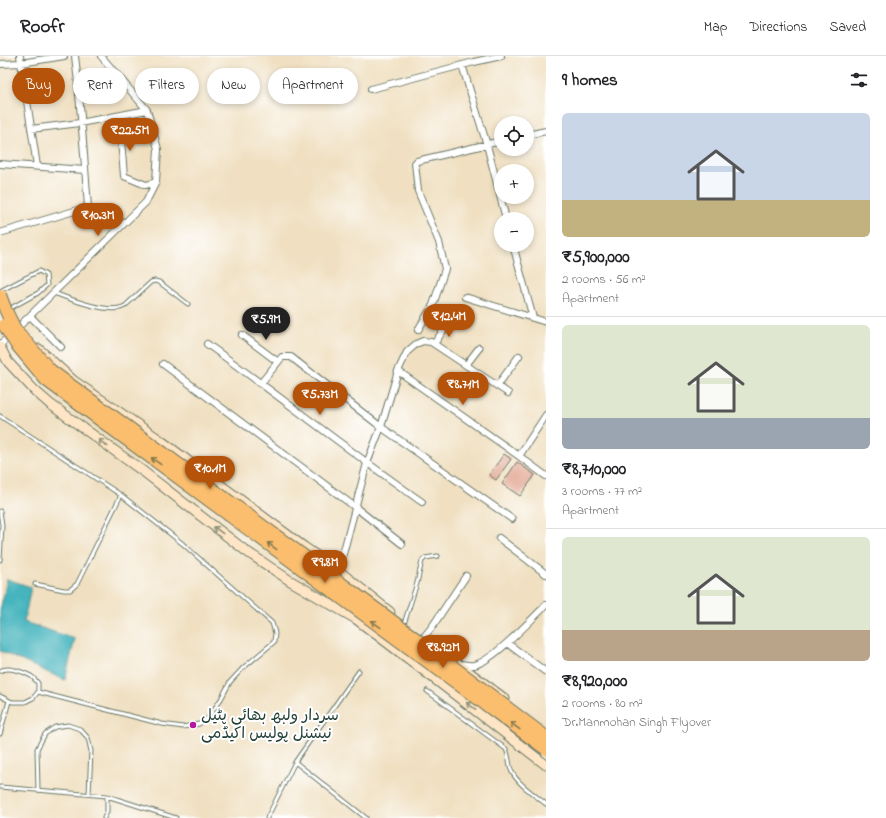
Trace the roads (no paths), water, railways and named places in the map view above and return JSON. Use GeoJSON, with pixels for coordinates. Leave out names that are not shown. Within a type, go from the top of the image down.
{"type":"FeatureCollection","features":[{"type":"Feature","properties":{"kind":"highway"},"geometry":{"type":"LineString","coordinates":[[1,290],[6,311],[15,329],[50,370],[383,614],[546,737]]}},
{"type":"Feature","properties":{"kind":"highway"},"geometry":{"type":"LineString","coordinates":[[0,317],[16,344],[46,380],[546,749]]}},
{"type":"Feature","properties":{"kind":"street"},"geometry":{"type":"LineString","coordinates":[[0,64],[20,59],[64,56]]}},
{"type":"Feature","properties":{"kind":"street"},"geometry":{"type":"LineString","coordinates":[[75,56],[76,68]]}},
{"type":"Feature","properties":{"kind":"street"},"geometry":{"type":"LineString","coordinates":[[102,56],[111,68]]}},
{"type":"Feature","properties":{"kind":"street"},"geometry":{"type":"LineString","coordinates":[[371,89],[501,56]]}},
{"type":"Feature","properties":{"kind":"street"},"geometry":{"type":"LineString","coordinates":[[20,59],[37,166]]}},
{"type":"Feature","properties":{"kind":"street"},"geometry":{"type":"LineString","coordinates":[[462,65],[487,145],[504,212]]}},
{"type":"Feature","properties":{"kind":"street"},"geometry":{"type":"LineString","coordinates":[[127,87],[147,110],[158,149],[156,182],[146,202],[0,346],[8,362],[35,391],[50,404],[144,472],[246,551],[289,580],[356,620],[546,765]]}},
{"type":"Feature","properties":{"kind":"street"},"geometry":{"type":"LineString","coordinates":[[0,233],[88,207],[79,104]]}},
{"type":"Feature","properties":{"kind":"street"},"geometry":{"type":"LineString","coordinates":[[31,128],[80,123],[147,110]]}},
{"type":"Feature","properties":{"kind":"street"},"geometry":{"type":"LineString","coordinates":[[119,116],[124,176],[146,185],[156,182]]}},
{"type":"Feature","properties":{"kind":"street"},"geometry":{"type":"LineString","coordinates":[[534,134],[546,131]]}},
{"type":"Feature","properties":{"kind":"street"},"geometry":{"type":"LineString","coordinates":[[418,330],[433,305],[445,269],[439,242],[418,191],[415,163],[417,161],[494,144]]}},
{"type":"Feature","properties":{"kind":"street"},"geometry":{"type":"LineString","coordinates":[[0,164],[85,170]]}},
{"type":"Feature","properties":{"kind":"street"},"geometry":{"type":"LineString","coordinates":[[515,252],[532,318]]}},
{"type":"Feature","properties":{"kind":"street"},"geometry":{"type":"LineString","coordinates":[[1,290],[20,327],[42,353],[74,381],[160,440],[304,547],[339,571],[404,624],[459,663],[546,730]]}},
{"type":"Feature","properties":{"kind":"street"},"geometry":{"type":"LineString","coordinates":[[465,297],[546,322]]}},
{"type":"Feature","properties":{"kind":"street"},"geometry":{"type":"LineString","coordinates":[[30,316],[61,347]]}},
{"type":"Feature","properties":{"kind":"street"},"geometry":{"type":"LineString","coordinates":[[434,344],[449,322]]}},
{"type":"Feature","properties":{"kind":"street"},"geometry":{"type":"LineString","coordinates":[[242,335],[278,362]]}},
{"type":"Feature","properties":{"kind":"street"},"geometry":{"type":"LineString","coordinates":[[328,603],[339,571],[367,463],[381,427],[398,371],[406,352],[416,344],[423,341],[431,342],[508,393]]}},
{"type":"Feature","properties":{"kind":"street"},"geometry":{"type":"LineString","coordinates":[[207,344],[261,382],[367,463],[422,502]]}},
{"type":"Feature","properties":{"kind":"street"},"geometry":{"type":"LineString","coordinates":[[466,365],[479,348]]}},
{"type":"Feature","properties":{"kind":"street"},"geometry":{"type":"LineString","coordinates":[[497,386],[519,356]]}},
{"type":"Feature","properties":{"kind":"street"},"geometry":{"type":"LineString","coordinates":[[261,382],[282,357],[291,357],[381,427],[512,519]]}},
{"type":"Feature","properties":{"kind":"street"},"geometry":{"type":"LineString","coordinates":[[163,364],[355,507],[402,544]]}},
{"type":"Feature","properties":{"kind":"street"},"geometry":{"type":"LineString","coordinates":[[398,371],[546,476]]}},
{"type":"Feature","properties":{"kind":"street"},"geometry":{"type":"LineString","coordinates":[[519,456],[546,415]]}},
{"type":"Feature","properties":{"kind":"street"},"geometry":{"type":"LineString","coordinates":[[499,538],[546,574]]}},
{"type":"Feature","properties":{"kind":"street"},"geometry":{"type":"LineString","coordinates":[[423,638],[466,576]]}},
{"type":"Feature","properties":{"kind":"street"},"geometry":{"type":"LineString","coordinates":[[459,663],[473,666],[482,662],[507,643],[546,605]]}},
{"type":"Feature","properties":{"kind":"street"},"geometry":{"type":"LineString","coordinates":[[507,643],[546,672]]}},
{"type":"Feature","properties":{"kind":"street"},"geometry":{"type":"LineString","coordinates":[[442,685],[459,663]]}},
{"type":"Feature","properties":{"kind":"street"},"geometry":{"type":"LineString","coordinates":[[532,754],[546,737]]}},
{"type":"Feature","properties":{"kind":"lane"},"geometry":{"type":"LineString","coordinates":[[1,290],[39,271],[46,276],[47,285],[38,293],[10,309]]}},
{"type":"Feature","properties":{"kind":"lane"},"geometry":{"type":"LineString","coordinates":[[54,293],[88,304],[115,309],[125,306],[151,282],[155,281],[159,282],[188,304]]}},
{"type":"Feature","properties":{"kind":"lane"},"geometry":{"type":"LineString","coordinates":[[0,416],[121,495],[183,544],[272,623],[276,633],[274,642],[243,668],[230,682],[208,718],[199,724],[183,727],[162,724],[38,692]]}},
{"type":"Feature","properties":{"kind":"lane"},"geometry":{"type":"LineString","coordinates":[[35,584],[70,590],[76,584],[121,495]]}},
{"type":"Feature","properties":{"kind":"lane"},"geometry":{"type":"LineString","coordinates":[[0,511],[2,542],[0,560]]}},
{"type":"Feature","properties":{"kind":"lane"},"geometry":{"type":"LineString","coordinates":[[404,624],[417,583],[422,561],[425,558],[438,556]]}},
{"type":"Feature","properties":{"kind":"lane"},"geometry":{"type":"LineString","coordinates":[[0,671],[3,669],[12,669],[32,676],[38,683],[38,692],[33,698],[25,702],[9,701],[0,696]]}},
{"type":"Feature","properties":{"kind":"lane"},"geometry":{"type":"LineString","coordinates":[[267,818],[295,762],[359,670]]}},
{"type":"Feature","properties":{"kind":"lane"},"geometry":{"type":"LineString","coordinates":[[427,691],[506,748],[509,754],[512,771],[516,779],[546,804]]}},
{"type":"Feature","properties":{"kind":"lane"},"geometry":{"type":"LineString","coordinates":[[0,734],[9,701]]}},
{"type":"Feature","properties":{"kind":"lane"},"geometry":{"type":"LineString","coordinates":[[38,790],[37,749],[46,734],[55,727],[68,725],[80,729],[88,738],[91,751],[89,794]]}},
{"type":"Feature","properties":{"kind":"lane"},"geometry":{"type":"LineString","coordinates":[[295,762],[364,817]]}},
{"type":"Feature","properties":{"kind":"lane"},"geometry":{"type":"LineString","coordinates":[[0,786],[107,796],[176,818]]}},
{"type":"Feature","properties":{"kind":"lane"},"geometry":{"type":"LineString","coordinates":[[104,818],[107,812],[107,796]]}},
{"type":"Feature","properties":{"kind":"water"},"geometry":{"type":"Polygon","coordinates":[[[7,579],[31,587],[24,622],[75,639],[65,680],[0,651],[0,611],[7,579]]]}},
{"type":"Feature","properties":{"kind":"place","name":"سردار ولبھ بھائی پٹیل نیشنل پولیس اکیڈمی"},"geometry":{"type":"Point","coordinates":[193,725]}}]}
